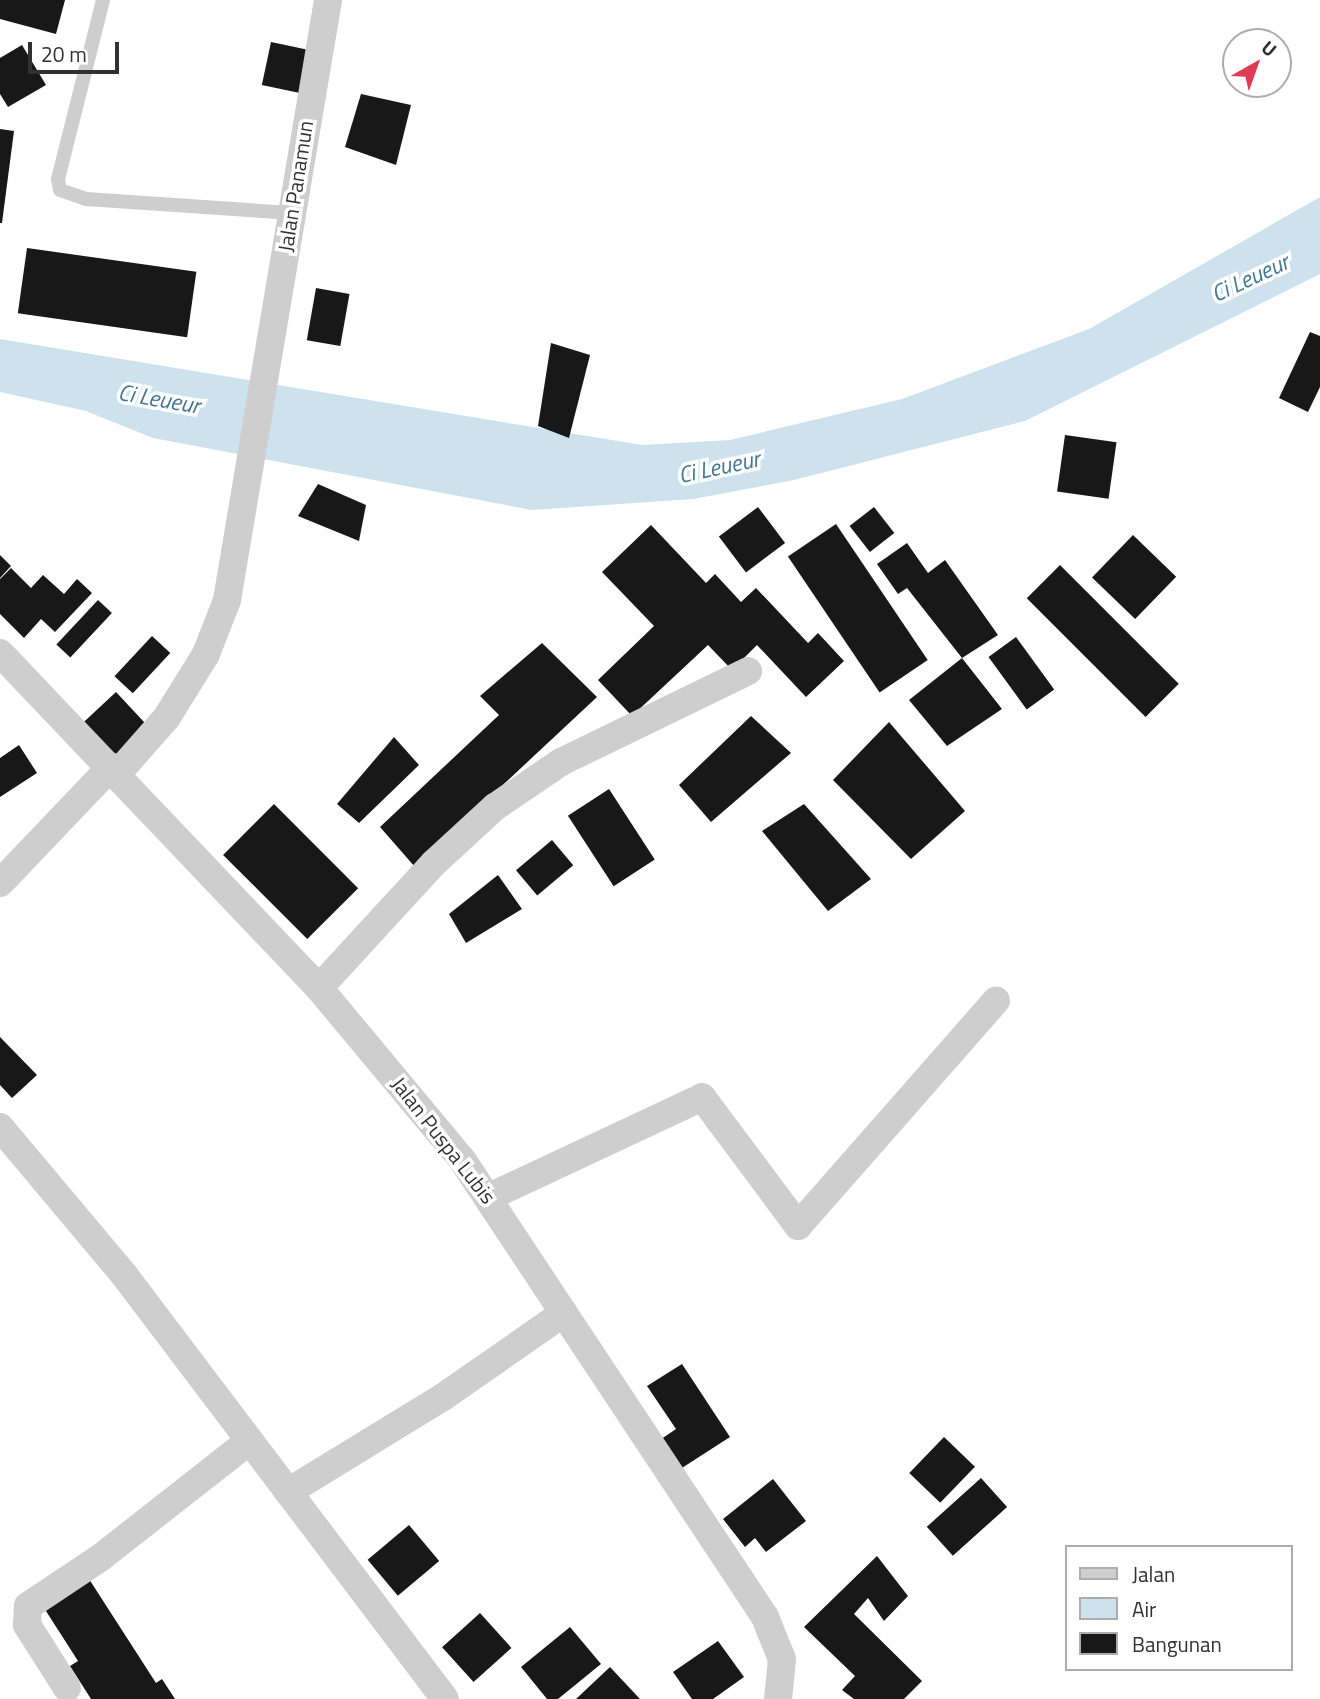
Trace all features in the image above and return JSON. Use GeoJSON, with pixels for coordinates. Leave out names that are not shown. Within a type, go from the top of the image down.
{"type":"FeatureCollection","features":[{"type":"Feature","properties":{"kind":"street","name":"Jalan Panamun"},"geometry":{"type":"LineString","coordinates":[[0,883],[167,717],[206,654],[239,550],[290,214],[328,0]]}},
{"type":"Feature","properties":{"kind":"street","name":"Jalan Puspa Lubis"},"geometry":{"type":"LineString","coordinates":[[0,653],[319,988],[489,1197],[683,1502],[765,1617],[782,1659],[779,1699]]}},
{"type":"Feature","properties":{"kind":"street"},"geometry":{"type":"LineString","coordinates":[[319,988],[434,863],[495,807],[561,762],[748,671]]}},
{"type":"Feature","properties":{"kind":"street"},"geometry":{"type":"LineString","coordinates":[[489,1197],[702,1097],[798,1226],[996,1001]]}},
{"type":"Feature","properties":{"kind":"street"},"geometry":{"type":"LineString","coordinates":[[0,1126],[125,1276],[445,1699]]}},
{"type":"Feature","properties":{"kind":"street"},"geometry":{"type":"LineString","coordinates":[[288,1492],[443,1397],[564,1313]]}},
{"type":"Feature","properties":{"kind":"street"},"geometry":{"type":"LineString","coordinates":[[64,1696],[27,1625],[28,1606],[100,1558],[249,1441]]}},
{"type":"Feature","properties":{"kind":"lane"},"geometry":{"type":"LineString","coordinates":[[103,0],[58,179],[60,190],[86,200],[290,214]]}},
{"type":"Feature","properties":{"kind":"water","name":"Ci Leueur"},"geometry":{"type":"Polygon","coordinates":[[[1320,197],[1320,274],[1025,421],[794,480],[693,499],[532,510],[153,438],[86,411],[0,392],[0,339],[642,445],[730,440],[902,399],[1089,329],[1320,197]]]}},
{"type":"Feature","properties":{"kind":"building"},"geometry":{"type":"Polygon","coordinates":[[[0,0],[65,0],[56,34],[0,19],[0,0]]]}},
{"type":"Feature","properties":{"kind":"building"},"geometry":{"type":"Polygon","coordinates":[[[271,42],[310,50],[301,93],[262,85],[271,42]]]}},
{"type":"Feature","properties":{"kind":"building"},"geometry":{"type":"Polygon","coordinates":[[[22,45],[46,85],[8,107],[0,94],[0,58],[22,45]]]}},
{"type":"Feature","properties":{"kind":"building"},"geometry":{"type":"Polygon","coordinates":[[[361,94],[411,105],[396,165],[345,147],[361,94]]]}},
{"type":"Feature","properties":{"kind":"building"},"geometry":{"type":"Polygon","coordinates":[[[0,129],[14,131],[2,223],[0,223],[0,129]]]}},
{"type":"Feature","properties":{"kind":"building"},"geometry":{"type":"Polygon","coordinates":[[[27,248],[196,272],[187,337],[18,313],[27,248]]]}},
{"type":"Feature","properties":{"kind":"building"},"geometry":{"type":"Polygon","coordinates":[[[316,288],[349,294],[340,346],[307,340],[316,288]]]}},
{"type":"Feature","properties":{"kind":"building"},"geometry":{"type":"Polygon","coordinates":[[[1310,332],[1320,336],[1320,387],[1308,412],[1279,398],[1310,332]]]}},
{"type":"Feature","properties":{"kind":"building"},"geometry":{"type":"Polygon","coordinates":[[[551,343],[590,355],[569,438],[538,426],[551,343]]]}},
{"type":"Feature","properties":{"kind":"building"},"geometry":{"type":"Polygon","coordinates":[[[1065,435],[1116,442],[1109,499],[1057,491],[1065,435]]]}},
{"type":"Feature","properties":{"kind":"building"},"geometry":{"type":"Polygon","coordinates":[[[318,484],[366,505],[359,541],[298,516],[318,484]]]}},
{"type":"Feature","properties":{"kind":"building"},"geometry":{"type":"Polygon","coordinates":[[[758,507],[785,543],[746,572],[719,536],[758,507]]]}},
{"type":"Feature","properties":{"kind":"building"},"geometry":{"type":"Polygon","coordinates":[[[874,507],[894,533],[870,552],[850,526],[874,507]]]}},
{"type":"Feature","properties":{"kind":"building"},"geometry":{"type":"Polygon","coordinates":[[[836,524],[928,660],[880,692],[788,556],[836,524]]]}},
{"type":"Feature","properties":{"kind":"building"},"geometry":{"type":"Polygon","coordinates":[[[651,525],[706,583],[715,574],[741,602],[756,588],[808,643],[818,633],[844,661],[806,697],[757,645],[732,670],[708,645],[632,716],[598,680],[654,626],[602,572],[651,525]]]}},
{"type":"Feature","properties":{"kind":"building"},"geometry":{"type":"Polygon","coordinates":[[[1133,535],[1176,577],[1135,619],[1092,577],[1133,535]]]}},
{"type":"Feature","properties":{"kind":"building"},"geometry":{"type":"Polygon","coordinates":[[[907,543],[928,573],[945,560],[998,635],[962,658],[907,588],[898,594],[877,564],[907,543]]]}},
{"type":"Feature","properties":{"kind":"building"},"geometry":{"type":"Polygon","coordinates":[[[0,555],[11,566],[0,578],[0,555]]]}},
{"type":"Feature","properties":{"kind":"building"},"geometry":{"type":"Polygon","coordinates":[[[1060,565],[1179,684],[1146,717],[1027,598],[1060,565]]]}},
{"type":"Feature","properties":{"kind":"building"},"geometry":{"type":"Polygon","coordinates":[[[11,568],[31,588],[43,575],[64,594],[77,579],[92,593],[55,632],[41,619],[24,638],[0,614],[0,579],[11,568]]]}},
{"type":"Feature","properties":{"kind":"building"},"geometry":{"type":"Polygon","coordinates":[[[98,600],[112,613],[70,658],[56,645],[98,600]]]}},
{"type":"Feature","properties":{"kind":"building"},"geometry":{"type":"Polygon","coordinates":[[[152,636],[170,653],[133,693],[114,676],[152,636]]]}},
{"type":"Feature","properties":{"kind":"building"},"geometry":{"type":"Polygon","coordinates":[[[1016,637],[1054,690],[1027,710],[988,657],[1016,637]]]}},
{"type":"Feature","properties":{"kind":"building"},"geometry":{"type":"Polygon","coordinates":[[[542,643],[597,697],[415,867],[380,827],[499,715],[480,696],[542,643]]]}},
{"type":"Feature","properties":{"kind":"building"},"geometry":{"type":"Polygon","coordinates":[[[962,658],[1002,709],[947,746],[909,700],[962,658]]]}},
{"type":"Feature","properties":{"kind":"building"},"geometry":{"type":"Polygon","coordinates":[[[116,692],[149,728],[117,758],[84,722],[116,692]]]}},
{"type":"Feature","properties":{"kind":"building"},"geometry":{"type":"Polygon","coordinates":[[[751,716],[791,753],[711,822],[679,785],[751,716]]]}},
{"type":"Feature","properties":{"kind":"building"},"geometry":{"type":"Polygon","coordinates":[[[889,722],[965,811],[911,859],[833,780],[889,722]]]}},
{"type":"Feature","properties":{"kind":"building"},"geometry":{"type":"Polygon","coordinates":[[[394,737],[419,765],[359,823],[337,804],[394,737]]]}},
{"type":"Feature","properties":{"kind":"building"},"geometry":{"type":"Polygon","coordinates":[[[19,745],[37,773],[0,797],[0,758],[19,745]]]}},
{"type":"Feature","properties":{"kind":"building"},"geometry":{"type":"Polygon","coordinates":[[[609,789],[655,859],[614,886],[568,816],[609,789]]]}},
{"type":"Feature","properties":{"kind":"building"},"geometry":{"type":"Polygon","coordinates":[[[274,804],[358,888],[307,939],[223,855],[274,804]]]}},
{"type":"Feature","properties":{"kind":"building"},"geometry":{"type":"Polygon","coordinates":[[[804,804],[871,879],[828,911],[762,831],[804,804]]]}},
{"type":"Feature","properties":{"kind":"building"},"geometry":{"type":"Polygon","coordinates":[[[552,840],[573,865],[537,895],[516,870],[552,840]]]}},
{"type":"Feature","properties":{"kind":"building"},"geometry":{"type":"Polygon","coordinates":[[[498,875],[522,909],[466,943],[449,914],[498,875]]]}},
{"type":"Feature","properties":{"kind":"building"},"geometry":{"type":"Polygon","coordinates":[[[0,1037],[37,1075],[12,1098],[0,1085],[0,1037]]]}},
{"type":"Feature","properties":{"kind":"building"},"geometry":{"type":"Polygon","coordinates":[[[682,1364],[730,1437],[671,1475],[651,1446],[676,1429],[647,1386],[682,1364]]]}},
{"type":"Feature","properties":{"kind":"building"},"geometry":{"type":"Polygon","coordinates":[[[944,1437],[975,1467],[940,1503],[909,1473],[944,1437]]]}},
{"type":"Feature","properties":{"kind":"building"},"geometry":{"type":"Polygon","coordinates":[[[981,1478],[1007,1507],[953,1556],[927,1527],[981,1478]]]}},
{"type":"Feature","properties":{"kind":"building"},"geometry":{"type":"Polygon","coordinates":[[[773,1479],[806,1521],[766,1552],[755,1538],[745,1547],[723,1519],[773,1479]]]}},
{"type":"Feature","properties":{"kind":"building"},"geometry":{"type":"Polygon","coordinates":[[[409,1525],[439,1561],[398,1596],[368,1560],[409,1525]]]}},
{"type":"Feature","properties":{"kind":"building"},"geometry":{"type":"Polygon","coordinates":[[[877,1556],[908,1596],[884,1621],[868,1598],[854,1614],[922,1681],[904,1699],[854,1699],[842,1690],[855,1676],[804,1627],[877,1556]]]}},
{"type":"Feature","properties":{"kind":"building"},"geometry":{"type":"Polygon","coordinates":[[[89,1579],[156,1683],[162,1679],[175,1699],[91,1699],[70,1666],[78,1661],[44,1608],[89,1579]]]}},
{"type":"Feature","properties":{"kind":"building"},"geometry":{"type":"Polygon","coordinates":[[[480,1613],[511,1648],[474,1682],[442,1647],[480,1613]]]}},
{"type":"Feature","properties":{"kind":"building"},"geometry":{"type":"Polygon","coordinates":[[[570,1627],[601,1664],[558,1699],[547,1699],[521,1667],[570,1627]]]}},
{"type":"Feature","properties":{"kind":"building"},"geometry":{"type":"Polygon","coordinates":[[[718,1641],[744,1677],[713,1699],[692,1699],[673,1672],[718,1641]]]}},
{"type":"Feature","properties":{"kind":"building"},"geometry":{"type":"Polygon","coordinates":[[[610,1667],[640,1699],[576,1699],[610,1667]]]}}]}
